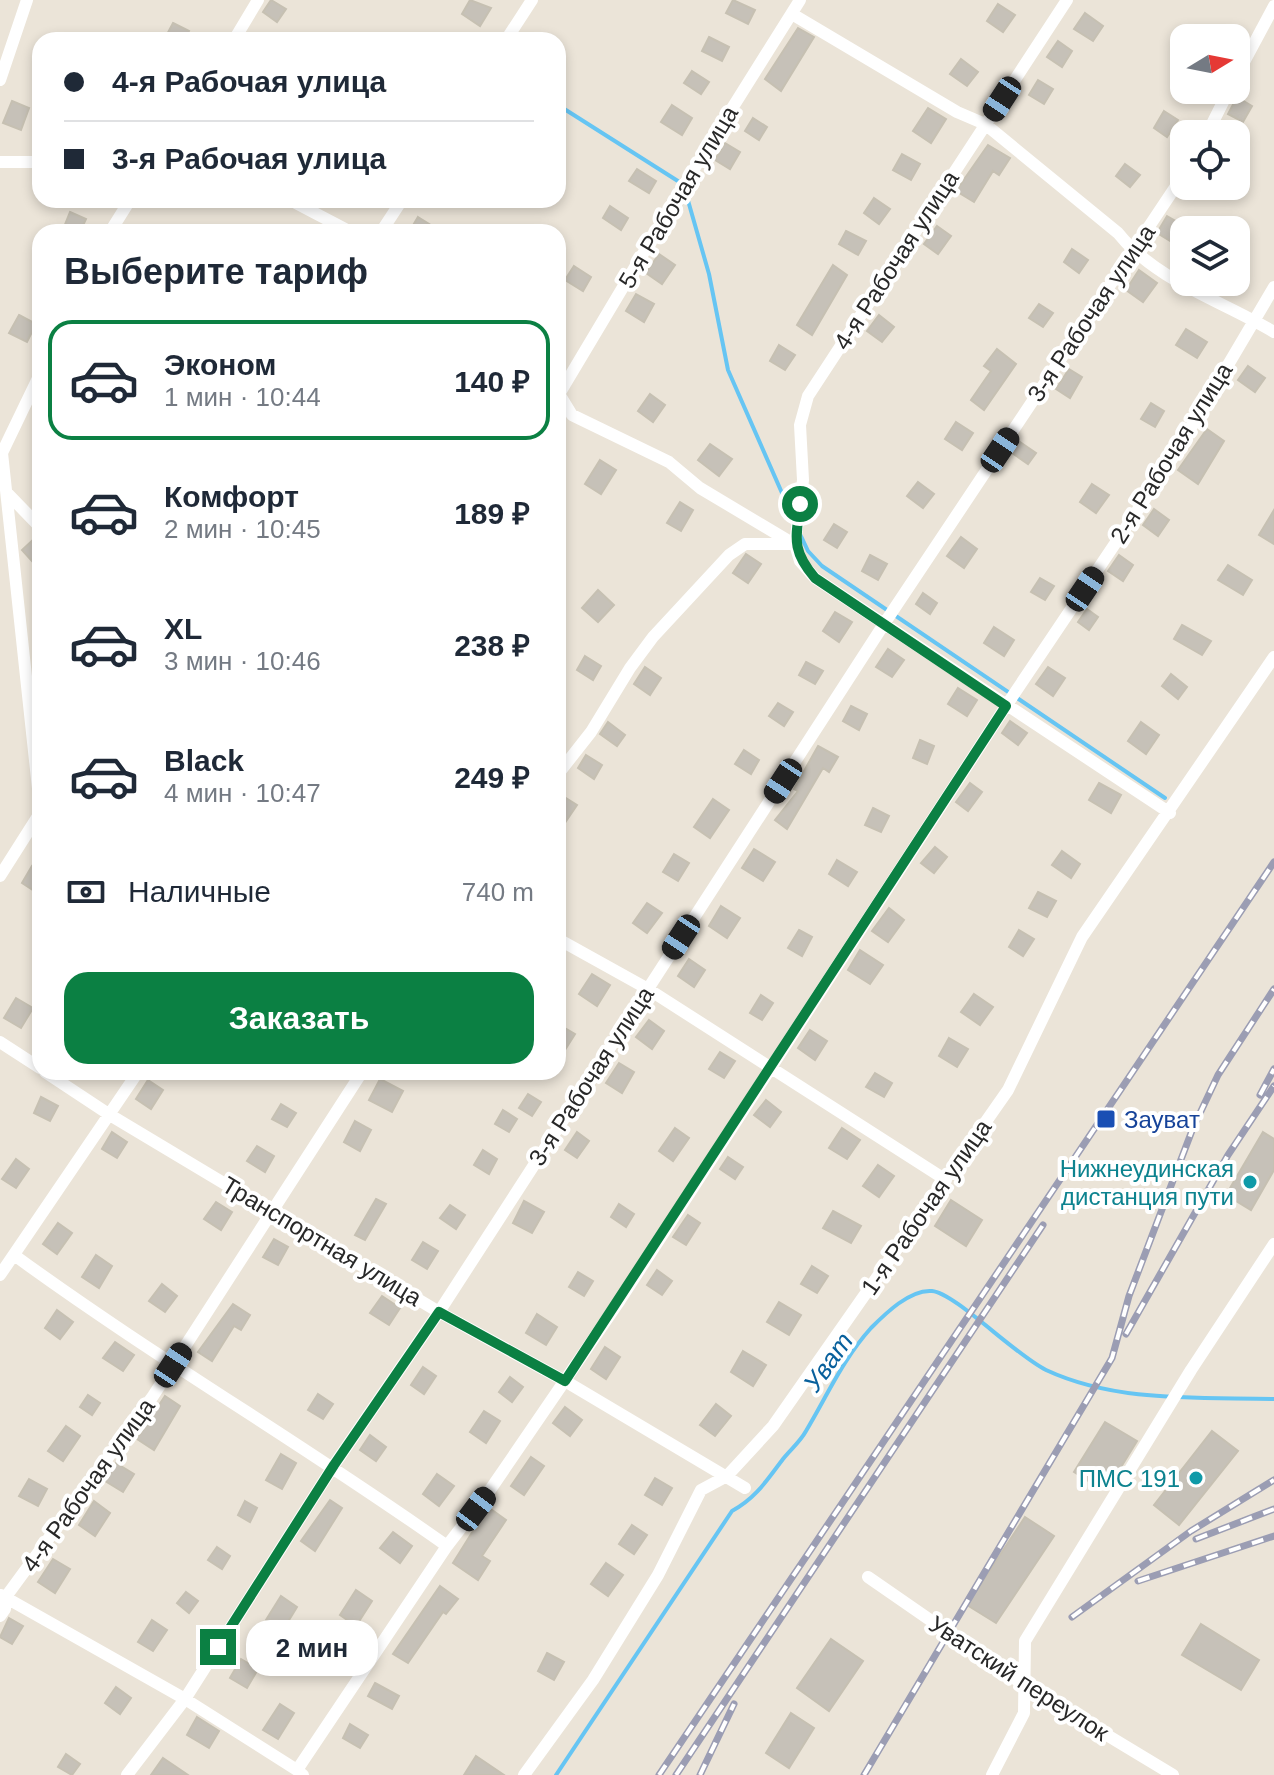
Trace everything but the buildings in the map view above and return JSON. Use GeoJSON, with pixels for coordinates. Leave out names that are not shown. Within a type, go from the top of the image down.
{"type":"FeatureCollection","features":[{"type":"Feature","properties":{"kind":"street"},"geometry":{"type":"LineString","coordinates":[[0,80],[27,0]]}},
{"type":"Feature","properties":{"kind":"street"},"geometry":{"type":"LineString","coordinates":[[239,32],[258,0]]}},
{"type":"Feature","properties":{"kind":"street"},"geometry":{"type":"LineString","coordinates":[[511,32],[532,0]]}},
{"type":"Feature","properties":{"kind":"street","name":"5-я Рабочая улица"},"geometry":{"type":"LineString","coordinates":[[566,382],[800,0]]}},
{"type":"Feature","properties":{"kind":"street","name":"4-я Рабочая улица"},"geometry":{"type":"LineString","coordinates":[[795,544],[803,480],[800,425],[808,396],[1067,0]]}},
{"type":"Feature","properties":{"kind":"street"},"geometry":{"type":"LineString","coordinates":[[1250,51],[1274,6]]}},
{"type":"Feature","properties":{"kind":"street"},"geometry":{"type":"LineString","coordinates":[[792,14],[957,112],[985,124],[1118,233],[1133,251],[1182,283],[1274,332]]}},
{"type":"Feature","properties":{"kind":"street"},"geometry":{"type":"LineString","coordinates":[[0,162],[32,162]]}},
{"type":"Feature","properties":{"kind":"street","name":"3-я Рабочая улица"},"geometry":{"type":"LineString","coordinates":[[127,1775],[185,1699],[334,1465],[439,1312],[884,624],[1170,195]]}},
{"type":"Feature","properties":{"kind":"street"},"geometry":{"type":"LineString","coordinates":[[305,208],[336,224]]}},
{"type":"Feature","properties":{"kind":"street","name":"2-я Рабочая улица"},"geometry":{"type":"LineString","coordinates":[[300,1772],[447,1546],[565,1381],[1006,706],[1176,453],[1274,287]]}},
{"type":"Feature","properties":{"kind":"street"},"geometry":{"type":"LineString","coordinates":[[32,391],[2,453],[32,731]]}},
{"type":"Feature","properties":{"kind":"street"},"geometry":{"type":"LineString","coordinates":[[566,405],[572,415],[669,462],[700,488],[795,544],[800,561],[815,578],[1170,813]]}},
{"type":"Feature","properties":{"kind":"street"},"geometry":{"type":"LineString","coordinates":[[7,493],[32,519]]}},
{"type":"Feature","properties":{"kind":"street"},"geometry":{"type":"LineString","coordinates":[[566,764],[591,732],[630,668],[694,589],[745,544],[795,544]]}},
{"type":"Feature","properties":{"kind":"street","name":"1-я Рабочая улица"},"geometry":{"type":"LineString","coordinates":[[524,1775],[593,1680],[658,1575],[701,1490],[727,1476],[773,1426],[1008,1090],[1082,937],[1170,813],[1274,657]]}},
{"type":"Feature","properties":{"kind":"street"},"geometry":{"type":"LineString","coordinates":[[0,876],[32,826]]}},
{"type":"Feature","properties":{"kind":"street"},"geometry":{"type":"LineString","coordinates":[[566,943],[648,989],[946,1180]]}},
{"type":"Feature","properties":{"kind":"street"},"geometry":{"type":"LineString","coordinates":[[0,1042],[32,1063]]}},
{"type":"Feature","properties":{"kind":"street","name":"Транспортная улица"},"geometry":{"type":"LineString","coordinates":[[57,1080],[110,1115],[439,1312],[565,1381],[745,1488]]}},
{"type":"Feature","properties":{"kind":"street"},"geometry":{"type":"LineString","coordinates":[[0,1275],[133,1080]]}},
{"type":"Feature","properties":{"kind":"street","name":"4-я Рабочая улица"},"geometry":{"type":"LineString","coordinates":[[0,1616],[5,1609],[2,1596],[173,1365],[357,1080]]}},
{"type":"Feature","properties":{"kind":"street"},"geometry":{"type":"LineString","coordinates":[[992,1775],[1024,1713],[1025,1641],[1191,1370],[1274,1244]]}},
{"type":"Feature","properties":{"kind":"street"},"geometry":{"type":"LineString","coordinates":[[14,1255],[173,1365],[334,1465],[447,1546]]}},
{"type":"Feature","properties":{"kind":"street","name":"Уватский переулок"},"geometry":{"type":"LineString","coordinates":[[868,1577],[1024,1685],[1173,1775]]}},
{"type":"Feature","properties":{"kind":"street"},"geometry":{"type":"LineString","coordinates":[[2,1596],[185,1699],[300,1772]]}},
{"type":"Feature","properties":{"kind":"waterway"},"geometry":{"type":"LineString","coordinates":[[566,110],[681,183]]}},
{"type":"Feature","properties":{"kind":"waterway"},"geometry":{"type":"LineString","coordinates":[[685,190],[709,274],[728,370],[793,518]]}},
{"type":"Feature","properties":{"kind":"waterway"},"geometry":{"type":"LineString","coordinates":[[800,534],[808,551],[822,566],[1165,798]]}},
{"type":"Feature","properties":{"kind":"waterway","name":"Уват"},"geometry":{"type":"LineString","coordinates":[[556,1775],[732,1511],[754,1494],[801,1439],[861,1340],[883,1316],[907,1298],[924,1291],[942,1294],[1033,1362],[1073,1381],[1158,1396],[1274,1399]]}},
{"type":"Feature","properties":{"kind":"railway"},"geometry":{"type":"LineString","coordinates":[[659,1775],[1274,862]]}},
{"type":"Feature","properties":{"kind":"railway"},"geometry":{"type":"LineString","coordinates":[[864,1775],[1112,1358],[1129,1296],[1193,1128],[1218,1075],[1274,989]]}},
{"type":"Feature","properties":{"kind":"railway"},"geometry":{"type":"LineString","coordinates":[[1260,1095],[1274,1069]]}},
{"type":"Feature","properties":{"kind":"railway"},"geometry":{"type":"LineString","coordinates":[[1126,1334],[1228,1155],[1274,1086]]}},
{"type":"Feature","properties":{"kind":"railway"},"geometry":{"type":"LineString","coordinates":[[676,1775],[1043,1225]]}},
{"type":"Feature","properties":{"kind":"railway"},"geometry":{"type":"LineString","coordinates":[[1072,1617],[1191,1531],[1274,1480]]}},
{"type":"Feature","properties":{"kind":"railway"},"geometry":{"type":"LineString","coordinates":[[1196,1539],[1274,1509]]}},
{"type":"Feature","properties":{"kind":"railway"},"geometry":{"type":"LineString","coordinates":[[1138,1581],[1274,1536]]}},
{"type":"Feature","properties":{"kind":"railway"},"geometry":{"type":"LineString","coordinates":[[700,1775],[734,1704]]}},
{"type":"Feature","properties":{"kind":"place","name":"Зауват"},"geometry":{"type":"Point","coordinates":[1106,1119]}},
{"type":"Feature","properties":{"kind":"place","name":"Нижнеудинская дистанция пути"},"geometry":{"type":"Point","coordinates":[1250,1182]}},
{"type":"Feature","properties":{"kind":"place","name":"ПМС 191"},"geometry":{"type":"Point","coordinates":[1196,1478]}},
{"type":"Feature","properties":{"kind":"route"},"geometry":{"type":"LineString","coordinates":[[218,1647],[334,1465],[439,1312],[565,1381],[1006,706],[815,578],[800,561],[795,544],[800,504]]}}]}
